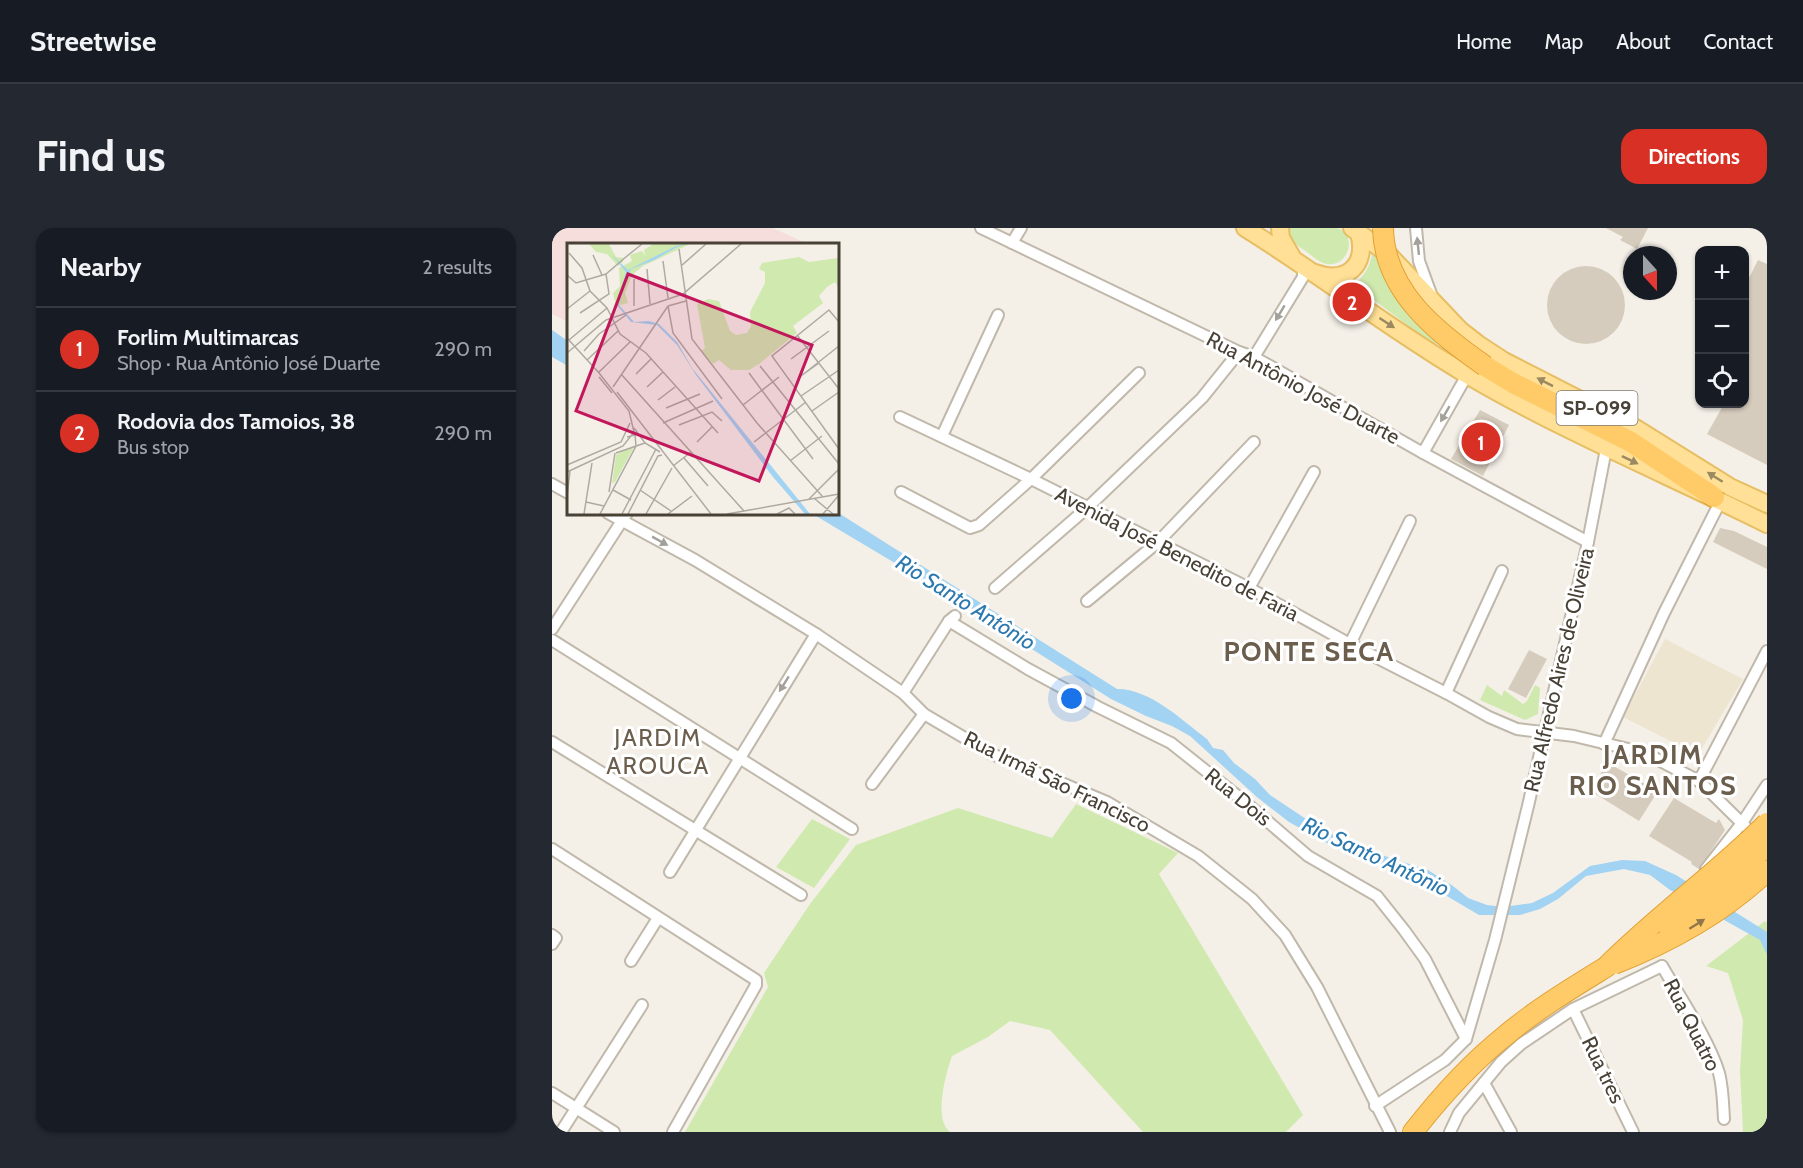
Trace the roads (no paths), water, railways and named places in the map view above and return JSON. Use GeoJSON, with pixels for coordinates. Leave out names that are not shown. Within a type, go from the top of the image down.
{"type":"FeatureCollection","features":[{"type":"Feature","properties":{"kind":"highway"},"geometry":{"type":"LineString","coordinates":[[1383,228],[1391,265],[1406,296],[1427,321],[1485,366],[1512,383],[1631,442],[1717,499]]}},
{"type":"Feature","properties":{"kind":"highway"},"geometry":{"type":"LineString","coordinates":[[1606,967],[1633,940],[1727,861],[1767,823]]}},
{"type":"Feature","properties":{"kind":"highway"},"geometry":{"type":"LineString","coordinates":[[1413,1132],[1451,1086],[1506,1035],[1708,898],[1767,847]]}},
{"type":"Feature","properties":{"kind":"highway"},"geometry":{"type":"LineString","coordinates":[[1606,967],[1648,950],[1697,925],[1734,900],[1767,872]]}},
{"type":"Feature","properties":{"kind":"main road","name":"SP-099"},"geometry":{"type":"LineString","coordinates":[[1245,228],[1467,375],[1606,449],[1767,524]]}},
{"type":"Feature","properties":{"kind":"main road"},"geometry":{"type":"LineString","coordinates":[[1280,228],[1281,238],[1298,264]]}},
{"type":"Feature","properties":{"kind":"main road","name":"SP-099"},"geometry":{"type":"LineString","coordinates":[[1298,264],[1329,276],[1337,276],[1352,270],[1360,258],[1361,241],[1356,231]]}},
{"type":"Feature","properties":{"kind":"main road","name":"SP-099"},"geometry":{"type":"LineString","coordinates":[[1356,231],[1388,254],[1460,330],[1504,361],[1622,420],[1730,487],[1767,504]]}},
{"type":"Feature","properties":{"kind":"street","name":"Rua Antônio José Duarte"},"geometry":{"type":"LineString","coordinates":[[981,228],[1239,352],[1254,357],[1423,453],[1588,542]]}},
{"type":"Feature","properties":{"kind":"street"},"geometry":{"type":"LineString","coordinates":[[1012,243],[1021,228]]}},
{"type":"Feature","properties":{"kind":"street"},"geometry":{"type":"LineString","coordinates":[[1416,228],[1419,261],[1435,303]]}},
{"type":"Feature","properties":{"kind":"street"},"geometry":{"type":"LineString","coordinates":[[1254,357],[1303,277],[1298,264]]}},
{"type":"Feature","properties":{"kind":"street"},"geometry":{"type":"LineString","coordinates":[[942,436],[998,315]]}},
{"type":"Feature","properties":{"kind":"street"},"geometry":{"type":"LineString","coordinates":[[995,588],[1087,508],[1202,398],[1239,352]]}},
{"type":"Feature","properties":{"kind":"street"},"geometry":{"type":"LineString","coordinates":[[901,492],[970,528],[979,525],[1031,479],[1138,374]]}},
{"type":"Feature","properties":{"kind":"street"},"geometry":{"type":"LineString","coordinates":[[1423,453],[1467,375]]}},
{"type":"Feature","properties":{"kind":"street","name":"Avenida José Benedito de Faria"},"geometry":{"type":"LineString","coordinates":[[900,417],[1031,479],[1249,588],[1350,644],[1505,724],[1517,729],[1574,736],[1645,753],[1699,781],[1767,847]]}},
{"type":"Feature","properties":{"kind":"street"},"geometry":{"type":"LineString","coordinates":[[1087,601],[1158,542],[1254,442]]}},
{"type":"Feature","properties":{"kind":"street","name":"Rua Alfredo Aires de Oliveira"},"geometry":{"type":"LineString","coordinates":[[1467,1039],[1495,940],[1545,733],[1588,542],[1606,449]]}},
{"type":"Feature","properties":{"kind":"street"},"geometry":{"type":"LineString","coordinates":[[1249,588],[1314,472]]}},
{"type":"Feature","properties":{"kind":"street"},"geometry":{"type":"LineString","coordinates":[[552,484],[567,492]]}},
{"type":"Feature","properties":{"kind":"street"},"geometry":{"type":"LineString","coordinates":[[1604,744],[1717,499]]}},
{"type":"Feature","properties":{"kind":"street"},"geometry":{"type":"LineString","coordinates":[[552,629],[625,517]]}},
{"type":"Feature","properties":{"kind":"street","name":"Rua Irmã São Francisco"},"geometry":{"type":"LineString","coordinates":[[625,517],[816,634],[903,693],[924,714],[993,754],[1107,802],[1198,856],[1252,899],[1285,935],[1317,987],[1390,1132]]}},
{"type":"Feature","properties":{"kind":"street"},"geometry":{"type":"LineString","coordinates":[[1350,644],[1410,521]]}},
{"type":"Feature","properties":{"kind":"street"},"geometry":{"type":"LineString","coordinates":[[1446,693],[1502,571]]}},
{"type":"Feature","properties":{"kind":"street","name":"Rua Dois"},"geometry":{"type":"LineString","coordinates":[[903,693],[952,619],[1028,669],[1171,743],[1308,856],[1377,896],[1425,959],[1467,1039]]}},
{"type":"Feature","properties":{"kind":"street"},"geometry":{"type":"LineString","coordinates":[[670,872],[739,756],[816,634]]}},
{"type":"Feature","properties":{"kind":"street"},"geometry":{"type":"LineString","coordinates":[[552,640],[852,829]]}},
{"type":"Feature","properties":{"kind":"street"},"geometry":{"type":"LineString","coordinates":[[1699,781],[1767,651]]}},
{"type":"Feature","properties":{"kind":"street"},"geometry":{"type":"LineString","coordinates":[[872,784],[924,714]]}},
{"type":"Feature","properties":{"kind":"street"},"geometry":{"type":"LineString","coordinates":[[552,742],[801,895]]}},
{"type":"Feature","properties":{"kind":"street"},"geometry":{"type":"LineString","coordinates":[[1450,1132],[1459,1113],[1501,1062],[1521,1044],[1573,1009],[1662,966],[1666,937],[1677,910],[1742,823],[1767,785]]}},
{"type":"Feature","properties":{"kind":"street"},"geometry":{"type":"LineString","coordinates":[[552,849],[754,977],[757,982],[673,1132]]}},
{"type":"Feature","properties":{"kind":"street"},"geometry":{"type":"LineString","coordinates":[[631,961],[658,918]]}},
{"type":"Feature","properties":{"kind":"street"},"geometry":{"type":"LineString","coordinates":[[552,935],[556,938],[552,944]]}},
{"type":"Feature","properties":{"kind":"street","name":"Rua Quatro"},"geometry":{"type":"LineString","coordinates":[[1662,966],[1712,1054],[1719,1074],[1724,1119]]}},
{"type":"Feature","properties":{"kind":"street"},"geometry":{"type":"LineString","coordinates":[[561,1132],[642,1005]]}},
{"type":"Feature","properties":{"kind":"street","name":"Rua tres"},"geometry":{"type":"LineString","coordinates":[[1573,1009],[1633,1132]]}},
{"type":"Feature","properties":{"kind":"street"},"geometry":{"type":"LineString","coordinates":[[1375,1106],[1445,1060],[1467,1039]]}},
{"type":"Feature","properties":{"kind":"street"},"geometry":{"type":"LineString","coordinates":[[1484,1083],[1510,1132]]}},
{"type":"Feature","properties":{"kind":"street"},"geometry":{"type":"LineString","coordinates":[[552,1093],[614,1132]]}},
{"type":"Feature","properties":{"kind":"water"},"geometry":{"type":"Polygon","coordinates":[[[552,330],[567,340],[567,365],[552,357],[552,330]]]}},
{"type":"Feature","properties":{"kind":"water","name":"Rio Santo Antônio"},"geometry":{"type":"Polygon","coordinates":[[[838,513],[1117,689],[1142,694],[1165,707],[1207,739],[1213,748],[1223,750],[1270,795],[1306,819],[1363,849],[1428,870],[1468,898],[1487,905],[1504,907],[1532,903],[1553,893],[1590,866],[1622,860],[1645,861],[1676,875],[1767,932],[1767,955],[1760,940],[1670,890],[1650,875],[1624,869],[1586,876],[1558,899],[1540,909],[1520,915],[1479,915],[1401,869],[1381,865],[1336,848],[1289,822],[1258,798],[1190,736],[1111,699],[977,612],[813,514],[838,513]]]}},
{"type":"Feature","properties":{"kind":"place","name":"Rodovia dos Tamoios, 38"},"geometry":{"type":"Point","coordinates":[1352,302]}},
{"type":"Feature","properties":{"kind":"place","name":"Forlim Multimarcas"},"geometry":{"type":"Point","coordinates":[1481,442]}},
{"type":"Feature","properties":{"kind":"district","name":"PONTE SECA"},"geometry":{"type":"Point","coordinates":[1309,652]}},
{"type":"Feature","properties":{"kind":"district","name":"JARDIM AROUCA"},"geometry":{"type":"Point","coordinates":[658,752]}},
{"type":"Feature","properties":{"kind":"district","name":"JARDIM RIO SANTOS"},"geometry":{"type":"Point","coordinates":[1653,770]}}]}
